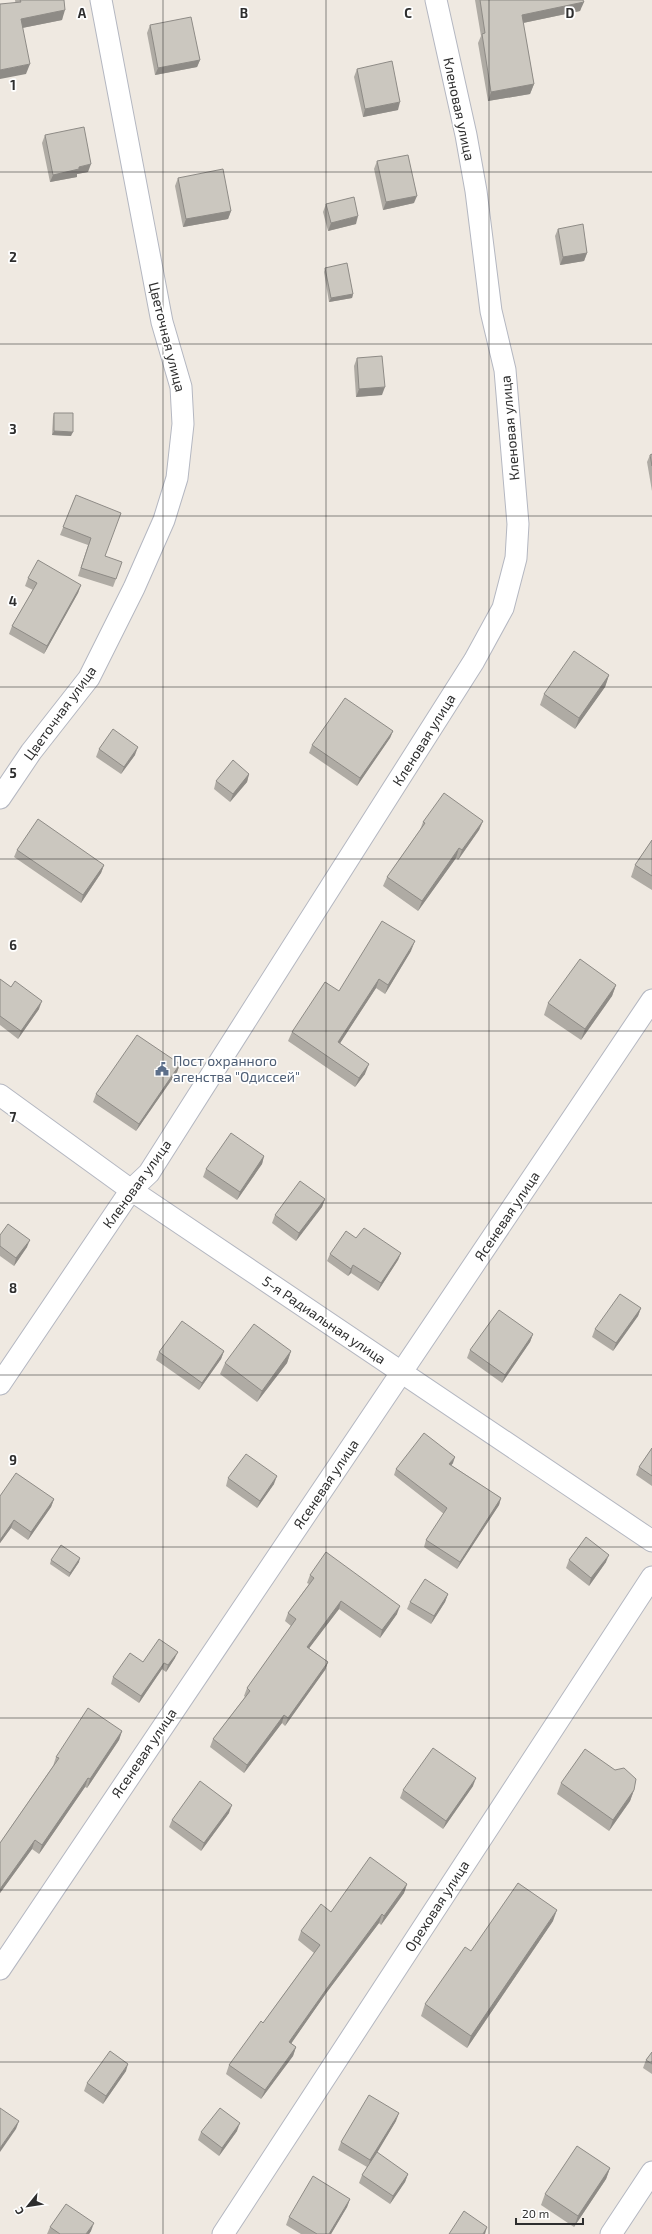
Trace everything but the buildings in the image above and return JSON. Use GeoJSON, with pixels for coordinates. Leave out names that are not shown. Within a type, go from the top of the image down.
{"type":"FeatureCollection","features":[{"type":"Feature","properties":{"kind":"street","name":"Цветочная улица"},"geometry":{"type":"LineString","coordinates":[[0,798],[31,752],[89,678],[134,588],[164,520],[176,478],[180,455],[183,424],[182,387],[162,322],[101,0]]}},
{"type":"Feature","properties":{"kind":"street","name":"Кленовая улица"},"geometry":{"type":"LineString","coordinates":[[0,1384],[131,1190],[149,1173],[474,661],[503,608],[516,558],[518,524],[505,370],[491,311],[476,191],[466,135],[436,0]]}},
{"type":"Feature","properties":{"kind":"street","name":"Ясеневая улица"},"geometry":{"type":"LineString","coordinates":[[0,1969],[652,1000]]}},
{"type":"Feature","properties":{"kind":"street","name":"5-я Радиальная улица"},"geometry":{"type":"LineString","coordinates":[[0,1095],[131,1190],[652,1540]]}},
{"type":"Feature","properties":{"kind":"street","name":"Ореховая улица"},"geometry":{"type":"LineString","coordinates":[[223,2234],[652,1578]]}},
{"type":"Feature","properties":{"kind":"street"},"geometry":{"type":"LineString","coordinates":[[611,2234],[652,2172]]}},
{"type":"Feature","properties":{"kind":"place","name":"Пост охранного агенства \"Одисcей\""},"geometry":{"type":"Point","coordinates":[162,1069]}}]}
